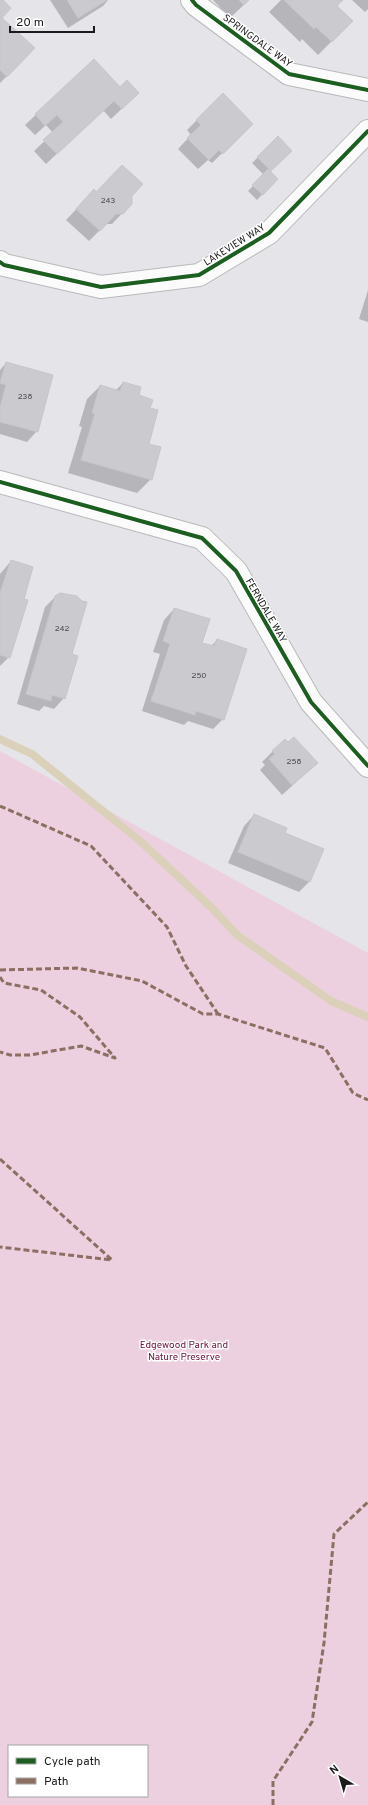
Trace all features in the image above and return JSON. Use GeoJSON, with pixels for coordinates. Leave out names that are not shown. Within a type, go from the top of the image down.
{"type":"FeatureCollection","features":[{"type":"Feature","properties":{"kind":"street","name":"SPRINGDALE WAY"},"geometry":{"type":"LineString","coordinates":[[192,0],[196,5],[289,74],[368,90]]}},
{"type":"Feature","properties":{"kind":"street","name":"LAKEVIEW WAY"},"geometry":{"type":"LineString","coordinates":[[0,262],[4,265],[101,287],[199,275],[269,233],[368,131]]}},
{"type":"Feature","properties":{"kind":"street","name":"FERNDALE WAY"},"geometry":{"type":"LineString","coordinates":[[0,482],[202,538],[236,571],[311,702],[368,766]]}},
{"type":"Feature","properties":{"kind":"green space","name":"Edgewood Park and Nature Preserve"},"geometry":{"type":"Polygon","coordinates":[[[0,751],[368,953],[368,1805],[0,1805],[0,751]]]}},
{"type":"Feature","properties":{"kind":"building"},"geometry":{"type":"Polygon","coordinates":[[[0,0],[3,0],[11,8],[2,18],[35,48],[7,77],[0,70],[0,0]]]}},
{"type":"Feature","properties":{"kind":"building"},"geometry":{"type":"Polygon","coordinates":[[[67,0],[107,0],[78,18],[67,0]]]}},
{"type":"Feature","properties":{"kind":"building"},"geometry":{"type":"Polygon","coordinates":[[[239,0],[249,0],[244,5],[239,0]]]}},
{"type":"Feature","properties":{"kind":"building"},"geometry":{"type":"Polygon","coordinates":[[[284,0],[343,0],[337,6],[353,21],[332,42],[316,27],[314,29],[284,0]]]}},
{"type":"Feature","properties":{"kind":"building"},"geometry":{"type":"Polygon","coordinates":[[[94,59],[120,87],[127,80],[139,93],[122,109],[114,101],[57,154],[43,140],[63,122],[57,115],[45,126],[35,114],[94,59]]]}},
{"type":"Feature","properties":{"kind":"building"},"geometry":{"type":"Polygon","coordinates":[[[223,93],[253,124],[223,154],[219,150],[209,160],[187,138],[201,125],[196,120],[223,93]]]}},
{"type":"Feature","properties":{"kind":"building"},"geometry":{"type":"Polygon","coordinates":[[[278,136],[292,151],[271,171],[257,157],[278,136]]]}},
{"type":"Feature","properties":{"kind":"building"},"geometry":{"type":"Polygon","coordinates":[[[122,165],[143,184],[132,196],[132,204],[123,214],[116,214],[100,231],[76,209],[94,189],[96,192],[122,165]]]}},
{"type":"Feature","properties":{"kind":"building"},"geometry":{"type":"Polygon","coordinates":[[[268,169],[278,179],[263,195],[252,185],[268,169]]]}},
{"type":"Feature","properties":{"kind":"building"},"geometry":{"type":"Polygon","coordinates":[[[6,362],[53,375],[38,432],[0,422],[0,407],[6,385],[0,383],[6,362]]]}},
{"type":"Feature","properties":{"kind":"building"},"geometry":{"type":"Polygon","coordinates":[[[123,382],[141,387],[139,395],[153,400],[150,408],[158,410],[149,444],[161,447],[152,480],[81,460],[95,413],[92,413],[100,385],[120,391],[123,382]]]}},
{"type":"Feature","properties":{"kind":"building"},"geometry":{"type":"Polygon","coordinates":[[[11,560],[33,567],[24,599],[28,600],[10,658],[0,655],[0,593],[11,560]]]}},
{"type":"Feature","properties":{"kind":"building"},"geometry":{"type":"Polygon","coordinates":[[[60,593],[77,596],[82,601],[87,602],[72,654],[78,656],[65,699],[52,695],[51,701],[26,694],[55,596],[60,593]]]}},
{"type":"Feature","properties":{"kind":"building"},"geometry":{"type":"Polygon","coordinates":[[[174,608],[210,619],[202,643],[214,646],[217,639],[247,649],[224,720],[196,711],[195,715],[151,701],[170,644],[163,641],[174,608]]]}},
{"type":"Feature","properties":{"kind":"building"},"geometry":{"type":"Polygon","coordinates":[[[294,737],[318,763],[292,785],[269,759],[275,754],[272,751],[285,739],[288,742],[294,737]]]}},
{"type":"Feature","properties":{"kind":"building"},"geometry":{"type":"Polygon","coordinates":[[[254,814],[287,828],[285,833],[324,849],[310,882],[238,852],[254,814]]]}},
{"type":"Feature","properties":{"kind":"waterway"},"geometry":{"type":"LineString","coordinates":[[0,739],[32,754],[139,840],[211,907],[237,935],[331,1001],[368,1017]]}},
{"type":"Feature","properties":{"kind":"marked path"},"geometry":{"type":"LineString","coordinates":[[0,806],[91,846],[167,927],[186,966],[218,1014]]}},
{"type":"Feature","properties":{"kind":"marked path"},"geometry":{"type":"LineString","coordinates":[[0,970],[77,968],[142,981],[203,1014],[218,1014],[325,1048],[353,1093],[368,1100]]}},
{"type":"Feature","properties":{"kind":"marked path"},"geometry":{"type":"LineString","coordinates":[[0,977],[4,983],[41,990],[80,1017],[115,1058],[81,1046],[30,1055],[10,1055],[0,1052]]}},
{"type":"Feature","properties":{"kind":"marked path"},"geometry":{"type":"LineString","coordinates":[[0,1159],[112,1260],[0,1247]]}},
{"type":"Feature","properties":{"kind":"marked path"},"geometry":{"type":"LineString","coordinates":[[273,1805],[273,1781],[312,1722],[324,1643],[334,1534],[368,1502]]}},
{"type":"Feature","properties":{"kind":"cycle path"},"geometry":{"type":"LineString","coordinates":[[192,0],[196,5],[289,74],[368,90]]}},
{"type":"Feature","properties":{"kind":"cycle path"},"geometry":{"type":"LineString","coordinates":[[0,262],[4,265],[101,287],[199,275],[269,233],[368,131]]}},
{"type":"Feature","properties":{"kind":"cycle path"},"geometry":{"type":"LineString","coordinates":[[0,482],[202,538],[236,571],[311,702],[368,766]]}}]}
